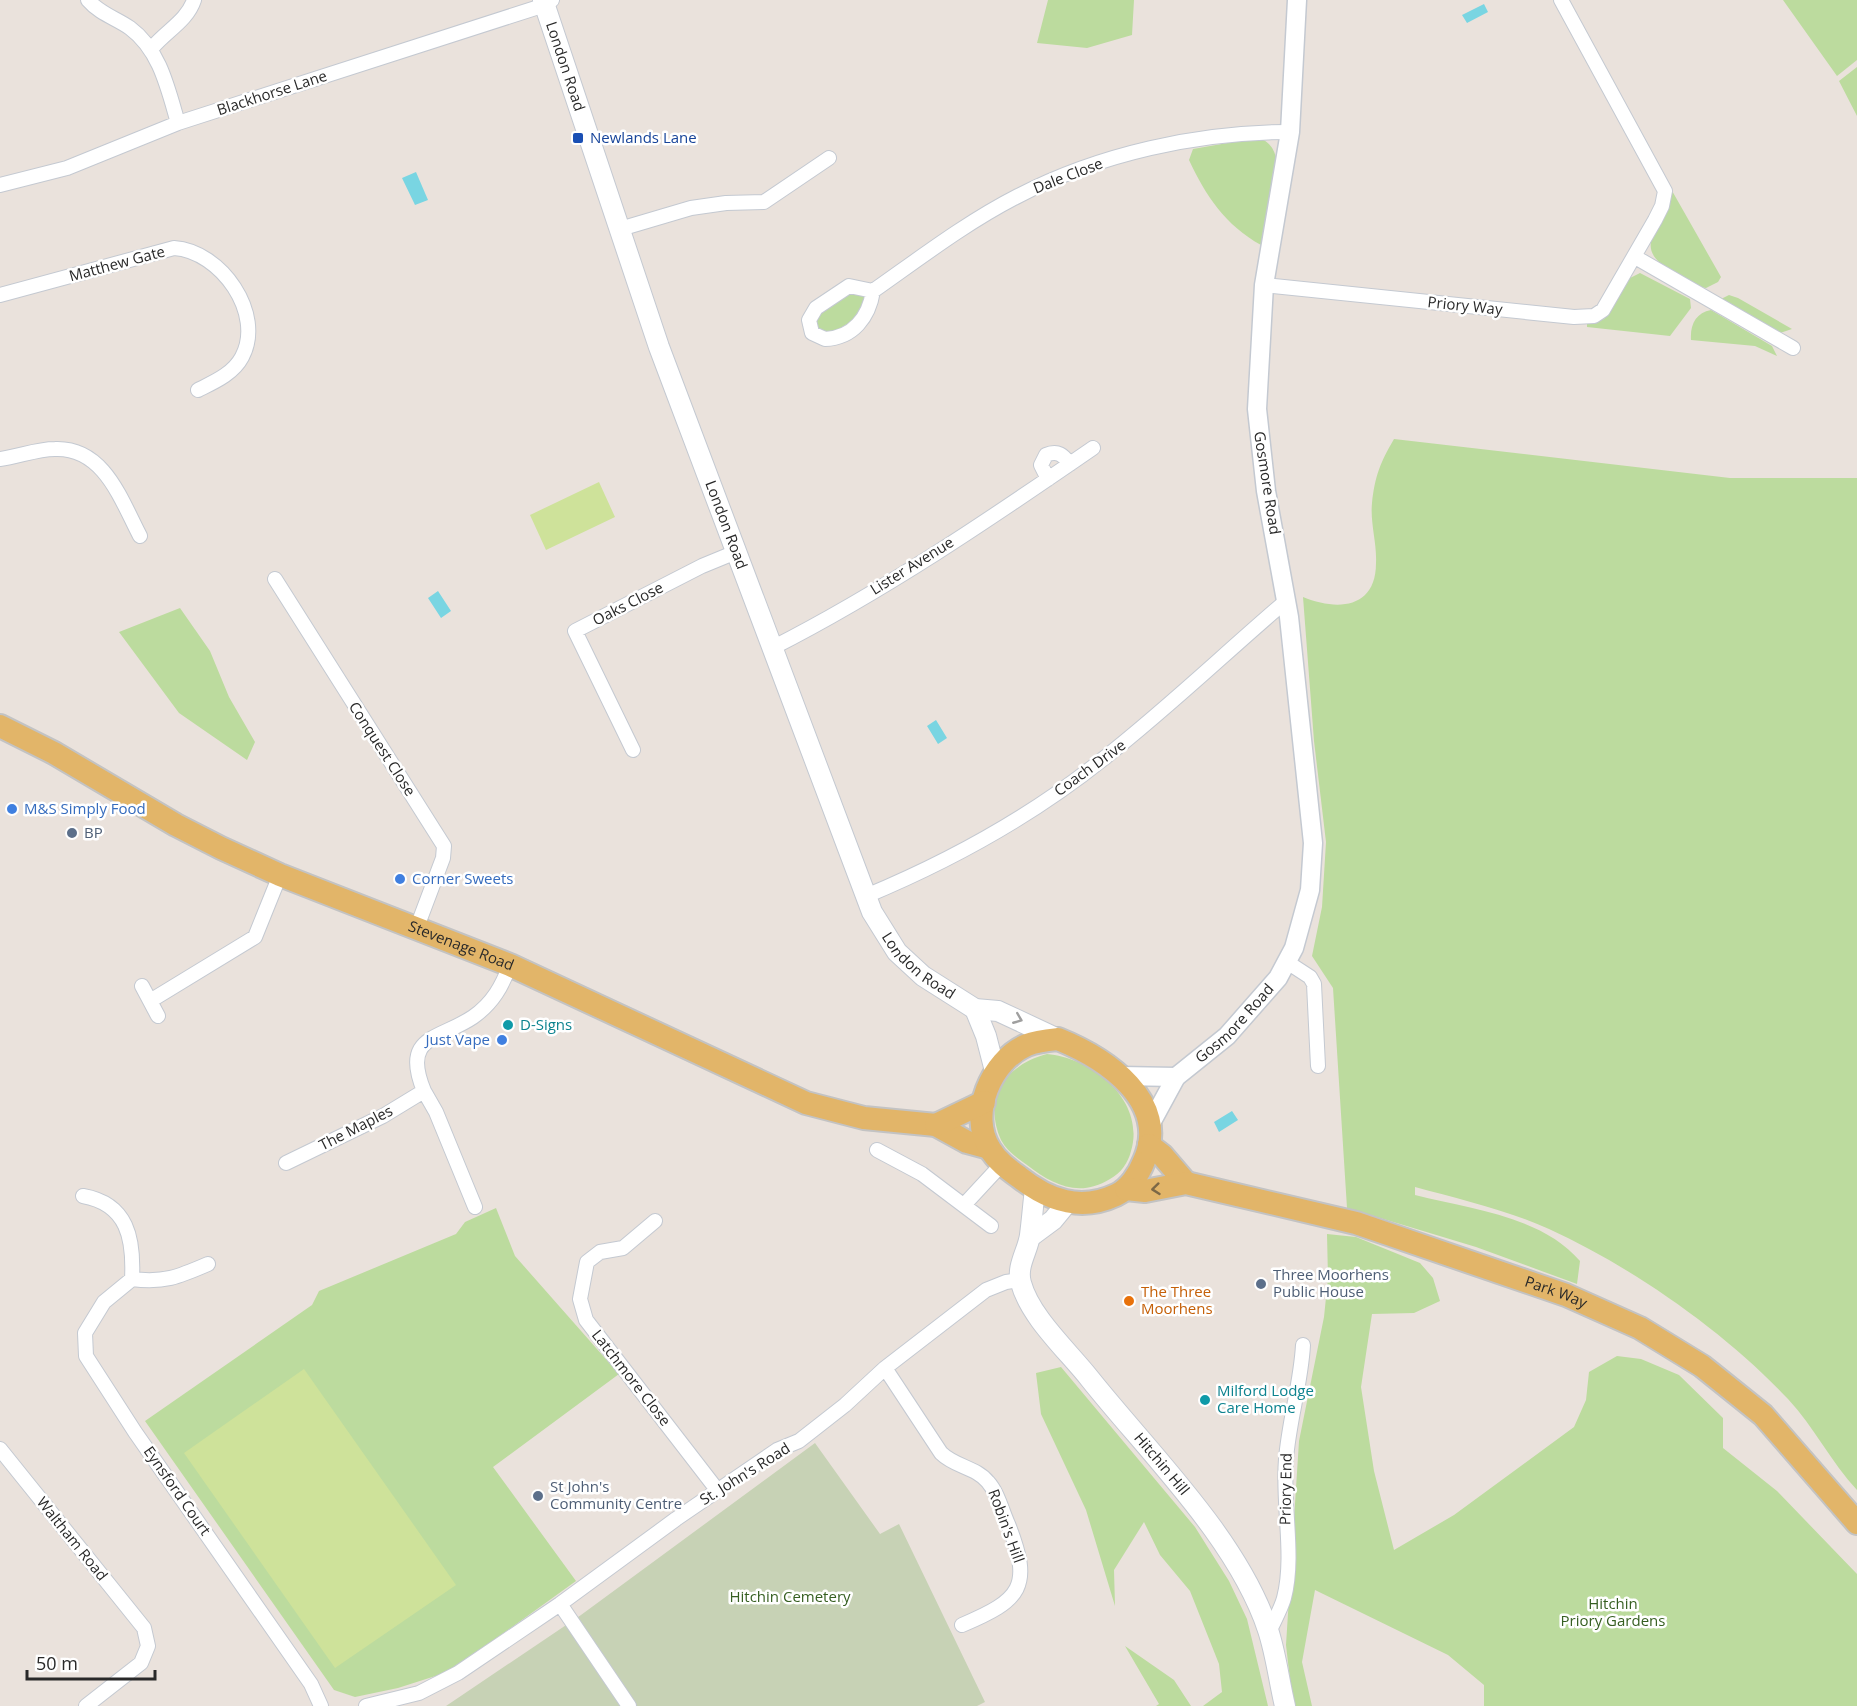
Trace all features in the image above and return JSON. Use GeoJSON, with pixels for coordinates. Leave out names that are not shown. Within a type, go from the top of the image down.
{"type":"FeatureCollection","features":[{"type":"Feature","properties":{"kind":"main road","name":"London Road"},"geometry":{"type":"LineString","coordinates":[[547,2],[658,347],[867,896],[887,939],[907,963],[923,976],[975,1009],[998,1011],[1058,1039]]}},
{"type":"Feature","properties":{"kind":"main road","name":"Stevenage Road"},"geometry":{"type":"LineString","coordinates":[[0,726],[54,753],[176,825],[280,875],[510,965],[806,1103],[864,1118],[936,1125],[995,1156]]}},
{"type":"Feature","properties":{"kind":"main road"},"geometry":{"type":"LineString","coordinates":[[975,1009],[986,1036],[995,1071]]}},
{"type":"Feature","properties":{"kind":"main road"},"geometry":{"type":"LineString","coordinates":[[1150,1134],[1141,1168],[1125,1189],[1101,1200],[1067,1203],[1035,1190],[995,1156],[982,1117],[984,1102],[995,1071],[1006,1059],[1026,1046],[1058,1039],[1078,1047],[1121,1076],[1140,1098],[1150,1134],[1162,1155],[1186,1183]]}},
{"type":"Feature","properties":{"kind":"main road"},"geometry":{"type":"LineString","coordinates":[[936,1125],[984,1102]]}},
{"type":"Feature","properties":{"kind":"main road","name":"Park Way"},"geometry":{"type":"LineString","coordinates":[[1125,1189],[1145,1191],[1186,1183],[1356,1223],[1566,1295],[1640,1328],[1702,1366],[1763,1415],[1857,1523]]}},
{"type":"Feature","properties":{"kind":"main road"},"geometry":{"type":"LineString","coordinates":[[1020,1280],[1024,1252],[1030,1238],[1035,1190]]}},
{"type":"Feature","properties":{"kind":"main road"},"geometry":{"type":"LineString","coordinates":[[1030,1238],[1053,1220],[1067,1203]]}},
{"type":"Feature","properties":{"kind":"main road","name":"Hitchin Hill"},"geometry":{"type":"LineString","coordinates":[[1020,1280],[1024,1294],[1045,1325],[1163,1465],[1220,1540],[1244,1578],[1269,1632],[1285,1706]]}},
{"type":"Feature","properties":{"kind":"street"},"geometry":{"type":"LineString","coordinates":[[87,0],[107,17],[129,27],[152,48],[178,123]]}},
{"type":"Feature","properties":{"kind":"street"},"geometry":{"type":"LineString","coordinates":[[152,48],[165,32],[190,13],[194,0]]}},
{"type":"Feature","properties":{"kind":"street","name":"Gosmore Road"},"geometry":{"type":"LineString","coordinates":[[1150,1134],[1176,1077],[1227,1036],[1268,993],[1287,962],[1307,908],[1313,843],[1286,601],[1266,491],[1257,409],[1264,285],[1290,132],[1297,0]]}},
{"type":"Feature","properties":{"kind":"street","name":"Priory Way"},"geometry":{"type":"LineString","coordinates":[[1264,285],[1586,318],[1603,310],[1662,206],[1665,191],[1663,183],[1561,0]]}},
{"type":"Feature","properties":{"kind":"street","name":"Blackhorse Lane"},"geometry":{"type":"LineString","coordinates":[[0,185],[77,164],[178,123],[547,2]]}},
{"type":"Feature","properties":{"kind":"street","name":"Dale Close"},"geometry":{"type":"LineString","coordinates":[[873,291],[985,215],[1018,195],[1064,175],[1102,162],[1161,147],[1225,135],[1290,132]]}},
{"type":"Feature","properties":{"kind":"street"},"geometry":{"type":"LineString","coordinates":[[620,229],[691,208],[726,203],[764,202],[829,158]]}},
{"type":"Feature","properties":{"kind":"street","name":"Matthew Gate"},"geometry":{"type":"LineString","coordinates":[[0,295],[174,248],[203,255],[221,269],[246,312],[249,324],[246,348],[241,359],[225,375],[198,390]]}},
{"type":"Feature","properties":{"kind":"street"},"geometry":{"type":"LineString","coordinates":[[1635,257],[1793,348]]}},
{"type":"Feature","properties":{"kind":"street"},"geometry":{"type":"LineString","coordinates":[[849,286],[873,291],[868,313],[855,326],[830,339],[820,338],[812,333],[809,320],[816,308],[849,286]]}},
{"type":"Feature","properties":{"kind":"street"},"geometry":{"type":"LineString","coordinates":[[0,459],[56,448],[78,453],[91,459],[108,477],[140,536]]}},
{"type":"Feature","properties":{"kind":"street","name":"Lister Avenue"},"geometry":{"type":"LineString","coordinates":[[772,648],[849,605],[1093,448]]}},
{"type":"Feature","properties":{"kind":"street"},"geometry":{"type":"LineString","coordinates":[[1048,479],[1041,465],[1046,455],[1056,453],[1062,455],[1070,464]]}},
{"type":"Feature","properties":{"kind":"street","name":"Oaks Close"},"geometry":{"type":"LineString","coordinates":[[633,750],[575,632],[702,566],[736,552]]}},
{"type":"Feature","properties":{"kind":"street","name":"Conquest Close"},"geometry":{"type":"LineString","coordinates":[[275,579],[444,846],[443,858],[417,927]]}},
{"type":"Feature","properties":{"kind":"street","name":"Coach Drive"},"geometry":{"type":"LineString","coordinates":[[867,896],[953,855],[1064,788],[1148,724],[1286,601]]}},
{"type":"Feature","properties":{"kind":"street"},"geometry":{"type":"LineString","coordinates":[[150,1000],[255,937],[280,875]]}},
{"type":"Feature","properties":{"kind":"street"},"geometry":{"type":"LineString","coordinates":[[1287,962],[1310,977],[1314,984],[1318,1066]]}},
{"type":"Feature","properties":{"kind":"street"},"geometry":{"type":"LineString","coordinates":[[475,1207],[436,1112],[424,1091],[417,1063],[419,1048],[431,1037],[460,1024],[485,1008],[501,989],[510,965]]}},
{"type":"Feature","properties":{"kind":"street"},"geometry":{"type":"LineString","coordinates":[[142,986],[158,1016]]}},
{"type":"Feature","properties":{"kind":"street"},"geometry":{"type":"LineString","coordinates":[[1121,1076],[1176,1077]]}},
{"type":"Feature","properties":{"kind":"street","name":"The Maples"},"geometry":{"type":"LineString","coordinates":[[286,1163],[383,1116],[424,1091]]}},
{"type":"Feature","properties":{"kind":"street"},"geometry":{"type":"LineString","coordinates":[[877,1150],[922,1174],[991,1226]]}},
{"type":"Feature","properties":{"kind":"street"},"geometry":{"type":"LineString","coordinates":[[963,1205],[995,1156]]}},
{"type":"Feature","properties":{"kind":"street"},"geometry":{"type":"LineString","coordinates":[[83,1196],[104,1202],[122,1217],[129,1240],[132,1279],[158,1282],[175,1279],[208,1264]]}},
{"type":"Feature","properties":{"kind":"street","name":"Latchmore Close"},"geometry":{"type":"LineString","coordinates":[[655,1221],[623,1248],[600,1252],[587,1262],[580,1299],[586,1320],[718,1491]]}},
{"type":"Feature","properties":{"kind":"street","name":"Eynsford Court"},"geometry":{"type":"LineString","coordinates":[[132,1279],[104,1302],[85,1333],[86,1356],[128,1423],[311,1684],[321,1706]]}},
{"type":"Feature","properties":{"kind":"street","name":"St. John's Road"},"geometry":{"type":"LineString","coordinates":[[366,1706],[401,1699],[438,1684],[560,1604],[609,1566],[777,1450],[799,1441],[845,1405],[885,1368],[986,1290],[1005,1282],[1020,1280]]}},
{"type":"Feature","properties":{"kind":"street","name":"Priory End"},"geometry":{"type":"LineString","coordinates":[[1269,1632],[1284,1599],[1288,1566],[1283,1489],[1289,1426],[1304,1345]]}},
{"type":"Feature","properties":{"kind":"street","name":"Robin's Hill"},"geometry":{"type":"LineString","coordinates":[[885,1368],[941,1453],[954,1464],[977,1472],[989,1482],[1019,1556],[1022,1576],[1015,1592],[991,1612],[962,1625]]}},
{"type":"Feature","properties":{"kind":"street","name":"Waltham Road"},"geometry":{"type":"LineString","coordinates":[[0,1449],[144,1628],[148,1646],[141,1663],[86,1706]]}},
{"type":"Feature","properties":{"kind":"street"},"geometry":{"type":"LineString","coordinates":[[560,1604],[629,1706]]}},
{"type":"Feature","properties":{"kind":"green space"},"geometry":{"type":"Polygon","coordinates":[[[1048,0],[1134,0],[1132,35],[1087,48],[1037,43],[1048,0]]]}},
{"type":"Feature","properties":{"kind":"green space"},"geometry":{"type":"Polygon","coordinates":[[[1783,0],[1857,0],[1857,60],[1837,76],[1783,0]]]}},
{"type":"Feature","properties":{"kind":"green space"},"geometry":{"type":"Polygon","coordinates":[[[1857,67],[1857,116],[1839,81],[1857,67]]]}},
{"type":"Feature","properties":{"kind":"green space"},"geometry":{"type":"Polygon","coordinates":[[[1256,138],[1270,145],[1277,161],[1261,245],[1227,219],[1202,186],[1189,160],[1193,149],[1256,138]]]}},
{"type":"Feature","properties":{"kind":"green space"},"geometry":{"type":"Polygon","coordinates":[[[1671,189],[1721,277],[1718,282],[1706,288],[1693,284],[1673,272],[1659,262],[1652,253],[1653,235],[1669,203],[1671,189]]]}},
{"type":"Feature","properties":{"kind":"green space"},"geometry":{"type":"Polygon","coordinates":[[[1640,273],[1690,299],[1691,308],[1670,336],[1587,327],[1587,324],[1604,319],[1630,278],[1640,273]]]}},
{"type":"Feature","properties":{"kind":"green space"},"geometry":{"type":"Polygon","coordinates":[[[849,292],[863,295],[865,299],[863,314],[834,332],[821,332],[816,326],[818,313],[849,292]]]}},
{"type":"Feature","properties":{"kind":"green space"},"geometry":{"type":"Polygon","coordinates":[[[1729,295],[1792,329],[1780,333],[1721,299],[1729,295]]]}},
{"type":"Feature","properties":{"kind":"green space"},"geometry":{"type":"Polygon","coordinates":[[[1711,310],[1772,346],[1777,356],[1755,346],[1691,340],[1695,320],[1701,314],[1711,310]]]}},
{"type":"Feature","properties":{"kind":"green space"},"geometry":{"type":"Polygon","coordinates":[[[1394,439],[1730,478],[1857,478],[1857,1490],[1788,1399],[1736,1350],[1677,1303],[1581,1245],[1517,1216],[1415,1187],[1415,1195],[1504,1216],[1546,1234],[1580,1261],[1577,1284],[1476,1247],[1347,1208],[1333,988],[1312,956],[1322,907],[1326,842],[1314,741],[1303,597],[1341,605],[1362,598],[1369,590],[1374,578],[1376,563],[1372,518],[1373,493],[1379,470],[1394,439]]]}},
{"type":"Feature","properties":{"kind":"green space"},"geometry":{"type":"Polygon","coordinates":[[[599,482],[615,517],[546,550],[530,515],[599,482]]]}},
{"type":"Feature","properties":{"kind":"green space"},"geometry":{"type":"Polygon","coordinates":[[[180,608],[210,651],[229,697],[255,742],[247,760],[179,713],[119,632],[180,608]]]}},
{"type":"Feature","properties":{"kind":"green space"},"geometry":{"type":"Polygon","coordinates":[[[1047,1054],[1064,1057],[1098,1073],[1123,1099],[1131,1115],[1134,1133],[1128,1160],[1118,1174],[1099,1185],[1077,1188],[1057,1183],[1016,1157],[1001,1140],[996,1125],[995,1110],[1002,1085],[1020,1066],[1047,1054]]]}},
{"type":"Feature","properties":{"kind":"green space"},"geometry":{"type":"Polygon","coordinates":[[[496,1208],[515,1256],[619,1374],[493,1467],[576,1581],[451,1671],[398,1688],[355,1697],[334,1690],[145,1421],[312,1305],[319,1291],[456,1234],[465,1222],[496,1208]]]}},
{"type":"Feature","properties":{"kind":"green space","name":"Hitchin Priory Gardens"},"geometry":{"type":"Polygon","coordinates":[[[1327,1234],[1356,1237],[1420,1263],[1433,1278],[1440,1301],[1414,1313],[1372,1314],[1361,1387],[1374,1471],[1394,1550],[1454,1515],[1574,1427],[1586,1400],[1589,1372],[1617,1356],[1641,1359],[1679,1375],[1723,1418],[1723,1448],[1777,1491],[1857,1574],[1857,1706],[1484,1706],[1484,1685],[1448,1655],[1315,1590],[1302,1662],[1312,1706],[1293,1706],[1286,1645],[1299,1441],[1324,1317],[1328,1278],[1327,1234]]]}},
{"type":"Feature","properties":{"kind":"green space"},"geometry":{"type":"Polygon","coordinates":[[[1061,1367],[1195,1527],[1229,1581],[1247,1619],[1268,1706],[1203,1706],[1222,1692],[1219,1664],[1190,1591],[1160,1555],[1144,1522],[1114,1570],[1115,1606],[1086,1510],[1041,1414],[1036,1373],[1061,1367]]]}},
{"type":"Feature","properties":{"kind":"green space"},"geometry":{"type":"Polygon","coordinates":[[[304,1369],[456,1585],[335,1668],[184,1453],[304,1369]]]}},
{"type":"Feature","properties":{"kind":"green space","name":"Hitchin Cemetery"},"geometry":{"type":"Polygon","coordinates":[[[815,1443],[880,1534],[899,1524],[985,1702],[977,1706],[446,1706],[581,1615],[815,1443]]]}},
{"type":"Feature","properties":{"kind":"green space"},"geometry":{"type":"Polygon","coordinates":[[[1125,1646],[1174,1680],[1191,1706],[1156,1706],[1159,1704],[1125,1646]]]}},
{"type":"Feature","properties":{"kind":"water"},"geometry":{"type":"Polygon","coordinates":[[[1484,4],[1488,12],[1467,23],[1462,15],[1484,4]]]}},
{"type":"Feature","properties":{"kind":"water"},"geometry":{"type":"Polygon","coordinates":[[[416,172],[428,200],[415,205],[402,178],[416,172]]]}},
{"type":"Feature","properties":{"kind":"water"},"geometry":{"type":"Polygon","coordinates":[[[438,591],[451,611],[441,618],[428,598],[438,591]]]}},
{"type":"Feature","properties":{"kind":"water"},"geometry":{"type":"Polygon","coordinates":[[[936,720],[947,738],[938,744],[927,726],[936,720]]]}},
{"type":"Feature","properties":{"kind":"water"},"geometry":{"type":"Polygon","coordinates":[[[1232,1111],[1238,1120],[1219,1132],[1214,1122],[1232,1111]]]}},
{"type":"Feature","properties":{"kind":"place","name":"Newlands Lane"},"geometry":{"type":"Point","coordinates":[578,138]}},
{"type":"Feature","properties":{"kind":"place","name":"M&S Simply Food"},"geometry":{"type":"Point","coordinates":[12,809]}},
{"type":"Feature","properties":{"kind":"place","name":"BP"},"geometry":{"type":"Point","coordinates":[72,833]}},
{"type":"Feature","properties":{"kind":"place","name":"Corner Sweets"},"geometry":{"type":"Point","coordinates":[400,879]}},
{"type":"Feature","properties":{"kind":"place","name":"D-Signs"},"geometry":{"type":"Point","coordinates":[508,1025]}},
{"type":"Feature","properties":{"kind":"place","name":"Just Vape"},"geometry":{"type":"Point","coordinates":[502,1040]}},
{"type":"Feature","properties":{"kind":"place","name":"Three Moorhens Public House"},"geometry":{"type":"Point","coordinates":[1261,1284]}},
{"type":"Feature","properties":{"kind":"place","name":"The Three Moorhens"},"geometry":{"type":"Point","coordinates":[1129,1301]}},
{"type":"Feature","properties":{"kind":"place","name":"Milford Lodge Care Home"},"geometry":{"type":"Point","coordinates":[1205,1400]}},
{"type":"Feature","properties":{"kind":"place","name":"St John's Community Centre"},"geometry":{"type":"Point","coordinates":[538,1496]}}]}
